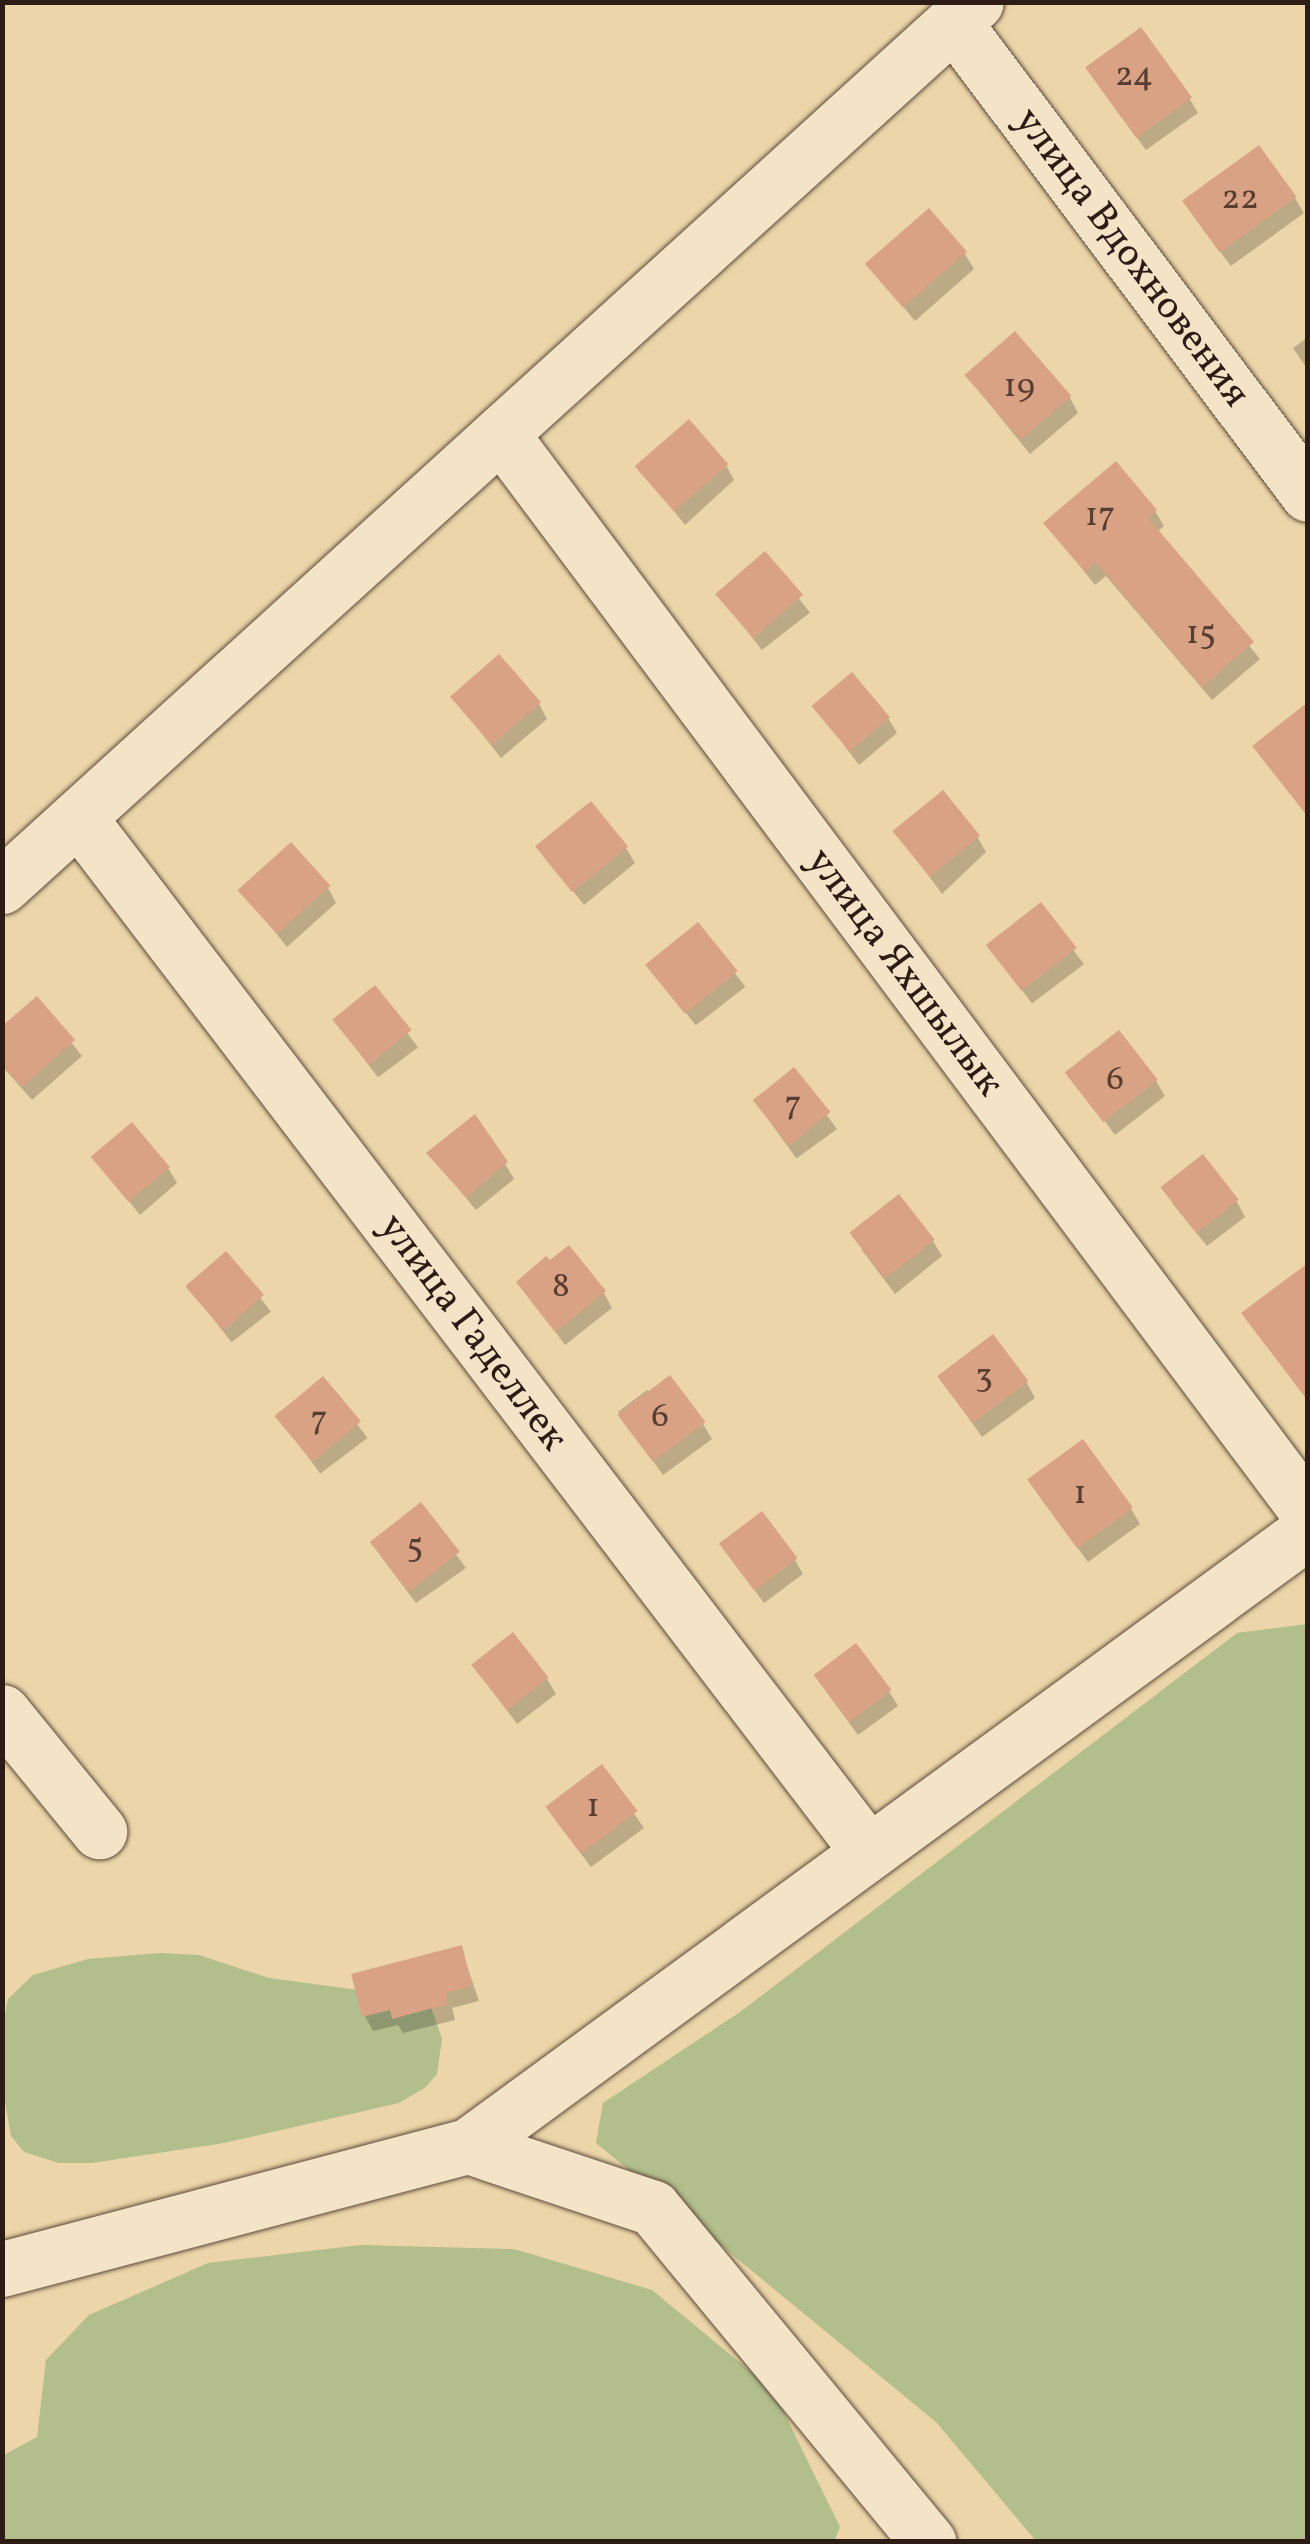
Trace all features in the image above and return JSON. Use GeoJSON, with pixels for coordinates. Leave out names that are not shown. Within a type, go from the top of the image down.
{"type":"FeatureCollection","features":[{"type":"Feature","properties":{"kind":"street"},"geometry":{"type":"LineString","coordinates":[[2,886],[965,13]]}},
{"type":"Feature","properties":{"kind":"street","name":"улица Вдохновения"},"geometry":{"type":"LineString","coordinates":[[965,13],[1308,494]]}},
{"type":"Feature","properties":{"kind":"street","name":"улица Яхшылык"},"geometry":{"type":"LineString","coordinates":[[501,434],[1308,1512]]}},
{"type":"Feature","properties":{"kind":"street","name":"улица Гаделлек"},"geometry":{"type":"LineString","coordinates":[[78,817],[867,1850]]}},
{"type":"Feature","properties":{"kind":"street"},"geometry":{"type":"LineString","coordinates":[[2,2269],[468,2146],[867,1850],[1308,1531]]}},
{"type":"Feature","properties":{"kind":"street"},"geometry":{"type":"LineString","coordinates":[[2,1712],[99,1831]]}},
{"type":"Feature","properties":{"kind":"street"},"geometry":{"type":"LineString","coordinates":[[468,2146],[653,2208],[928,2542]]}},
{"type":"Feature","properties":{"kind":"green space"},"geometry":{"type":"Polygon","coordinates":[[[1307,1624],[1307,2541],[1036,2541],[936,2422],[596,2143],[603,2103],[740,2012],[1237,1633],[1307,1624]]]}},
{"type":"Feature","properties":{"kind":"green space"},"geometry":{"type":"Polygon","coordinates":[[[160,1953],[199,1955],[269,1978],[418,1998],[431,2007],[442,2039],[437,2074],[426,2087],[399,2103],[224,2143],[92,2163],[59,2163],[24,2152],[11,2136],[2,2085],[3,2025],[8,1999],[33,1975],[88,1959],[160,1953]]]}},
{"type":"Feature","properties":{"kind":"green space"},"geometry":{"type":"Polygon","coordinates":[[[361,2245],[514,2249],[652,2290],[773,2390],[840,2527],[834,2542],[3,2541],[2,2456],[37,2437],[46,2360],[89,2315],[208,2263],[361,2245]]]}},
{"type":"Feature","properties":{"kind":"building"},"geometry":{"type":"Polygon","coordinates":[[[1141,27],[1192,97],[1136,138],[1085,68],[1141,27]]]}},
{"type":"Feature","properties":{"kind":"building"},"geometry":{"type":"Polygon","coordinates":[[[1259,145],[1297,197],[1220,253],[1182,201],[1259,145]]]}},
{"type":"Feature","properties":{"kind":"building"},"geometry":{"type":"Polygon","coordinates":[[[929,208],[967,252],[903,308],[865,264],[929,208]]]}},
{"type":"Feature","properties":{"kind":"building"},"geometry":{"type":"Polygon","coordinates":[[[1015,331],[1071,396],[1021,440],[964,375],[1015,331]]]}},
{"type":"Feature","properties":{"kind":"building"},"geometry":{"type":"Polygon","coordinates":[[[689,419],[728,464],[674,512],[635,466],[689,419]]]}},
{"type":"Feature","properties":{"kind":"building"},"geometry":{"type":"Polygon","coordinates":[[[1116,461],[1157,510],[1148,518],[1254,642],[1202,687],[1096,562],[1085,572],[1043,523],[1116,461]]]}},
{"type":"Feature","properties":{"kind":"building"},"geometry":{"type":"Polygon","coordinates":[[[765,551],[803,595],[753,638],[715,594],[765,551]]]}},
{"type":"Feature","properties":{"kind":"building"},"geometry":{"type":"Polygon","coordinates":[[[499,654],[541,702],[492,745],[450,697],[499,654]]]}},
{"type":"Feature","properties":{"kind":"building"},"geometry":{"type":"Polygon","coordinates":[[[852,672],[890,717],[849,751],[811,706],[852,672]]]}},
{"type":"Feature","properties":{"kind":"building"},"geometry":{"type":"Polygon","coordinates":[[[1308,702],[1308,817],[1252,746],[1308,702]]]}},
{"type":"Feature","properties":{"kind":"building"},"geometry":{"type":"Polygon","coordinates":[[[943,790],[980,836],[930,877],[892,831],[943,790]]]}},
{"type":"Feature","properties":{"kind":"building"},"geometry":{"type":"Polygon","coordinates":[[[591,801],[628,847],[572,892],[535,846],[591,801]]]}},
{"type":"Feature","properties":{"kind":"building"},"geometry":{"type":"Polygon","coordinates":[[[291,842],[330,886],[277,934],[237,890],[291,842]]]}},
{"type":"Feature","properties":{"kind":"building"},"geometry":{"type":"Polygon","coordinates":[[[1041,902],[1077,948],[1022,991],[986,945],[1041,902]]]}},
{"type":"Feature","properties":{"kind":"building"},"geometry":{"type":"Polygon","coordinates":[[[698,922],[738,971],[685,1014],[645,965],[698,922]]]}},
{"type":"Feature","properties":{"kind":"building"},"geometry":{"type":"Polygon","coordinates":[[[375,985],[412,1030],[369,1065],[332,1020],[375,985]]]}},
{"type":"Feature","properties":{"kind":"building"},"geometry":{"type":"Polygon","coordinates":[[[37,996],[75,1040],[22,1087],[2,1064],[2,1026],[37,996]]]}},
{"type":"Feature","properties":{"kind":"building"},"geometry":{"type":"Polygon","coordinates":[[[1119,1030],[1158,1080],[1103,1122],[1065,1072],[1119,1030]]]}},
{"type":"Feature","properties":{"kind":"building"},"geometry":{"type":"Polygon","coordinates":[[[794,1067],[831,1112],[789,1145],[753,1100],[794,1067]]]}},
{"type":"Feature","properties":{"kind":"building"},"geometry":{"type":"Polygon","coordinates":[[[475,1114],[508,1162],[466,1197],[426,1153],[475,1114]]]}},
{"type":"Feature","properties":{"kind":"building"},"geometry":{"type":"Polygon","coordinates":[[[132,1122],[170,1167],[129,1202],[91,1157],[132,1122]]]}},
{"type":"Feature","properties":{"kind":"building"},"geometry":{"type":"Polygon","coordinates":[[[1203,1154],[1239,1200],[1196,1233],[1160,1187],[1203,1154]]]}},
{"type":"Feature","properties":{"kind":"building"},"geometry":{"type":"Polygon","coordinates":[[[899,1194],[935,1240],[885,1278],[849,1233],[899,1194]]]}},
{"type":"Feature","properties":{"kind":"building"},"geometry":{"type":"Polygon","coordinates":[[[569,1245],[606,1291],[555,1332],[516,1282],[546,1256],[550,1260],[569,1245]]]}},
{"type":"Feature","properties":{"kind":"building"},"geometry":{"type":"Polygon","coordinates":[[[226,1251],[264,1295],[223,1330],[185,1286],[226,1251]]]}},
{"type":"Feature","properties":{"kind":"building"},"geometry":{"type":"Polygon","coordinates":[[[1308,1263],[1308,1401],[1241,1313],[1308,1263]]]}},
{"type":"Feature","properties":{"kind":"building"},"geometry":{"type":"Polygon","coordinates":[[[993,1334],[1029,1381],[973,1423],[937,1376],[993,1334]]]}},
{"type":"Feature","properties":{"kind":"building"},"geometry":{"type":"Polygon","coordinates":[[[670,1375],[706,1422],[653,1462],[617,1415],[670,1375]]]}},
{"type":"Feature","properties":{"kind":"building"},"geometry":{"type":"Polygon","coordinates":[[[323,1376],[361,1421],[313,1462],[275,1416],[323,1376]]]}},
{"type":"Feature","properties":{"kind":"building"},"geometry":{"type":"Polygon","coordinates":[[[1083,1439],[1133,1508],[1077,1548],[1027,1480],[1083,1439]]]}},
{"type":"Feature","properties":{"kind":"building"},"geometry":{"type":"Polygon","coordinates":[[[421,1502],[460,1552],[409,1592],[370,1542],[421,1502]]]}},
{"type":"Feature","properties":{"kind":"building"},"geometry":{"type":"Polygon","coordinates":[[[762,1511],[798,1558],[754,1591],[719,1543],[762,1511]]]}},
{"type":"Feature","properties":{"kind":"building"},"geometry":{"type":"Polygon","coordinates":[[[513,1632],[549,1678],[507,1710],[471,1665],[513,1632]]]}},
{"type":"Feature","properties":{"kind":"building"},"geometry":{"type":"Polygon","coordinates":[[[856,1643],[892,1690],[849,1722],[814,1675],[856,1643]]]}},
{"type":"Feature","properties":{"kind":"building"},"geometry":{"type":"Polygon","coordinates":[[[602,1764],[638,1811],[581,1854],[545,1807],[602,1764]]]}},
{"type":"Feature","properties":{"kind":"building"},"geometry":{"type":"Polygon","coordinates":[[[462,1945],[472,1986],[446,1993],[448,2004],[392,2019],[390,2010],[362,2017],[351,1974],[462,1945]]]}}]}
